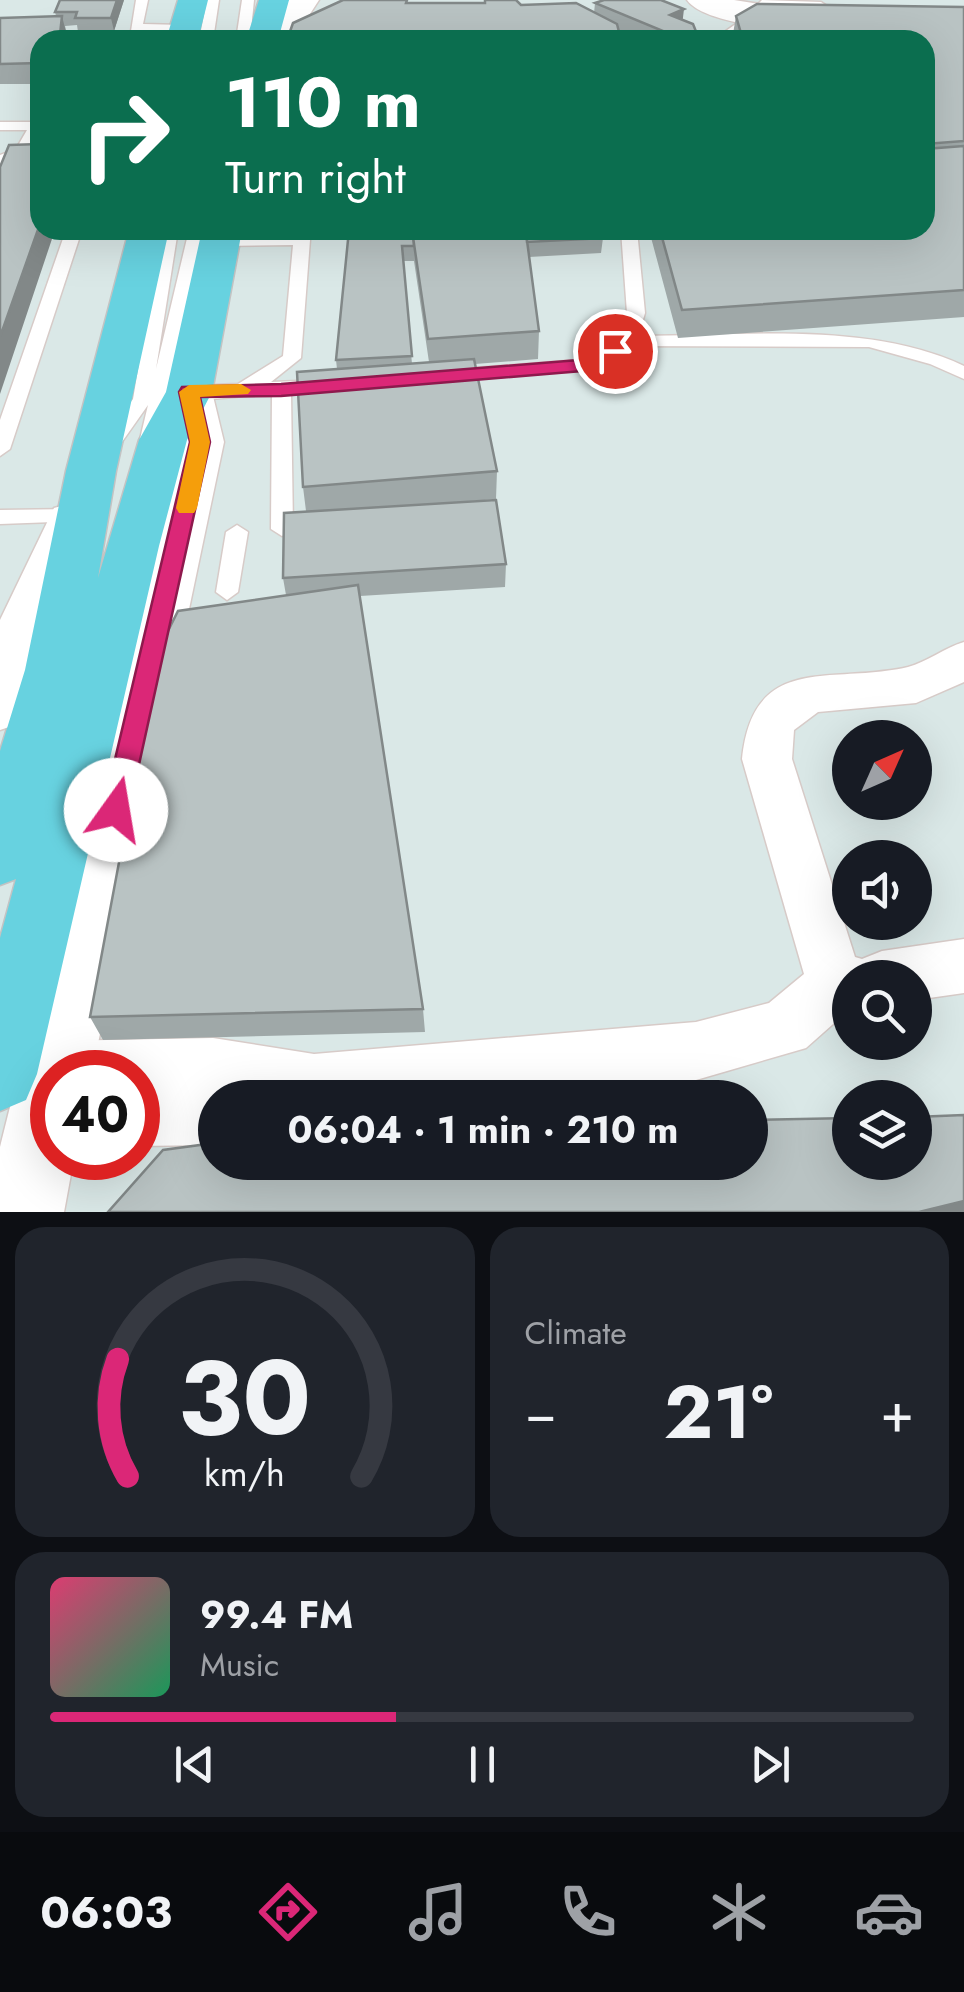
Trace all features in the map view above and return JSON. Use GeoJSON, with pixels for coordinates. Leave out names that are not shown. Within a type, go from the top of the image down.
{"type":"FeatureCollection","features":[{"type":"Feature","properties":{"kind":"main road"},"geometry":{"type":"LineString","coordinates":[[265,30],[274,0]]}},
{"type":"Feature","properties":{"kind":"main road"},"geometry":{"type":"LineString","coordinates":[[84,491],[146,240]]}},
{"type":"Feature","properties":{"kind":"main road"},"geometry":{"type":"LineString","coordinates":[[0,856],[92,660],[133,546],[163,440],[189,392],[212,240]]}},
{"type":"Feature","properties":{"kind":"main road"},"geometry":{"type":"LineString","coordinates":[[48,1050],[92,660]]}},
{"type":"Feature","properties":{"kind":"street"},"geometry":{"type":"LineString","coordinates":[[285,30],[304,0]]}},
{"type":"Feature","properties":{"kind":"street"},"geometry":{"type":"LineString","coordinates":[[739,6],[800,24],[964,25]]}},
{"type":"Feature","properties":{"kind":"street"},"geometry":{"type":"LineString","coordinates":[[92,660],[200,442],[189,392]]}},
{"type":"Feature","properties":{"kind":"street"},"geometry":{"type":"LineString","coordinates":[[84,491],[92,660]]}},
{"type":"Feature","properties":{"kind":"street"},"geometry":{"type":"LineString","coordinates":[[848,960],[767,759],[766,737],[773,717],[801,696],[916,684],[964,660]]}},
{"type":"Feature","properties":{"kind":"street"},"geometry":{"type":"LineString","coordinates":[[932,970],[964,966]]}},
{"type":"Feature","properties":{"kind":"street"},"geometry":{"type":"LineString","coordinates":[[405,1080],[696,1051],[785,1028],[832,997]]}},
{"type":"Feature","properties":{"kind":"street"},"geometry":{"type":"LineString","coordinates":[[160,1075],[214,1068],[256,1080]]}},
{"type":"Feature","properties":{"kind":"street"},"geometry":{"type":"LineString","coordinates":[[160,1115],[198,1114]]}},
{"type":"Feature","properties":{"kind":"street"},"geometry":{"type":"LineString","coordinates":[[24,1212],[30,1175]]}},
{"type":"Feature","properties":{"kind":"lane"},"geometry":{"type":"LineString","coordinates":[[142,0],[136,28],[191,27],[213,0]]}},
{"type":"Feature","properties":{"kind":"lane"},"geometry":{"type":"LineString","coordinates":[[244,30],[248,0]]}},
{"type":"Feature","properties":{"kind":"lane"},"geometry":{"type":"LineString","coordinates":[[726,30],[739,6],[834,6]]}},
{"type":"Feature","properties":{"kind":"lane"},"geometry":{"type":"LineString","coordinates":[[0,126],[30,124]]}},
{"type":"Feature","properties":{"kind":"lane"},"geometry":{"type":"LineString","coordinates":[[22,152],[30,140]]}},
{"type":"Feature","properties":{"kind":"lane"},"geometry":{"type":"LineString","coordinates":[[0,160],[30,152]]}},
{"type":"Feature","properties":{"kind":"lane"},"geometry":{"type":"LineString","coordinates":[[0,448],[71,240]]}},
{"type":"Feature","properties":{"kind":"lane"},"geometry":{"type":"LineString","coordinates":[[0,516],[84,491],[142,400],[168,240]]}},
{"type":"Feature","properties":{"kind":"lane"},"geometry":{"type":"LineString","coordinates":[[133,546],[164,370],[211,240]]}},
{"type":"Feature","properties":{"kind":"lane"},"geometry":{"type":"LineString","coordinates":[[250,388],[292,358],[303,244],[297,240]]}},
{"type":"Feature","properties":{"kind":"lane"},"geometry":{"type":"LineString","coordinates":[[432,377],[582,365],[604,358],[627,341],[636,314],[631,240]]}},
{"type":"Feature","properties":{"kind":"lane"},"geometry":{"type":"LineString","coordinates":[[627,341],[869,342],[937,360],[964,374]]}},
{"type":"Feature","properties":{"kind":"lane"},"geometry":{"type":"LineString","coordinates":[[189,392],[356,384]]}},
{"type":"Feature","properties":{"kind":"lane"},"geometry":{"type":"LineString","coordinates":[[281,390],[282,529]]}},
{"type":"Feature","properties":{"kind":"lane"},"geometry":{"type":"LineString","coordinates":[[227,592],[236,532]]}},
{"type":"Feature","properties":{"kind":"building"},"geometry":{"type":"Polygon","coordinates":[[[60,0],[117,0],[111,18],[75,18],[77,12],[55,12],[60,0]]]}},
{"type":"Feature","properties":{"kind":"building"},"geometry":{"type":"Polygon","coordinates":[[[343,0],[516,0],[521,5],[576,3],[617,24],[618,30],[291,30],[293,23],[343,0]]]}},
{"type":"Feature","properties":{"kind":"building"},"geometry":{"type":"Polygon","coordinates":[[[661,0],[684,9],[670,15],[693,24],[695,30],[660,30],[595,3],[661,0]]]}},
{"type":"Feature","properties":{"kind":"building"},"geometry":{"type":"Polygon","coordinates":[[[757,4],[964,7],[964,141],[935,143],[935,30],[740,30],[736,16],[757,4]]]}},
{"type":"Feature","properties":{"kind":"building"},"geometry":{"type":"Polygon","coordinates":[[[62,16],[60,30],[30,30],[30,63],[0,64],[0,18],[62,16]]]}},
{"type":"Feature","properties":{"kind":"building"},"geometry":{"type":"Polygon","coordinates":[[[30,144],[30,240],[34,240],[0,337],[0,167],[9,145],[30,144]]]}},
{"type":"Feature","properties":{"kind":"building"},"geometry":{"type":"Polygon","coordinates":[[[964,146],[964,290],[682,310],[663,240],[935,240],[935,148],[964,146]]]}},
{"type":"Feature","properties":{"kind":"building"},"geometry":{"type":"Polygon","coordinates":[[[348,240],[413,240],[414,246],[402,246],[412,356],[336,360],[348,240]]]}},
{"type":"Feature","properties":{"kind":"building"},"geometry":{"type":"Polygon","coordinates":[[[413,240],[527,240],[539,331],[428,339],[413,240]]]}},
{"type":"Feature","properties":{"kind":"building"},"geometry":{"type":"Polygon","coordinates":[[[474,359],[497,471],[303,487],[297,372],[474,359]]]}},
{"type":"Feature","properties":{"kind":"building"},"geometry":{"type":"Polygon","coordinates":[[[496,500],[506,564],[283,578],[284,513],[496,500]]]}},
{"type":"Feature","properties":{"kind":"building"},"geometry":{"type":"Polygon","coordinates":[[[358,585],[423,1009],[90,1017],[159,649],[178,611],[358,585]]]}},
{"type":"Feature","properties":{"kind":"building"},"geometry":{"type":"Polygon","coordinates":[[[964,1115],[964,1201],[919,1212],[108,1212],[136,1180],[160,1180],[163,1150],[198,1145],[198,1180],[768,1180],[768,1120],[832,1118],[832,1180],[932,1180],[932,1116],[964,1115]]]}},
{"type":"Feature","properties":{"kind":"slow traffic"},"geometry":{"type":"LineString","coordinates":[[187,508],[200,442],[189,392],[241,390]]}},
{"type":"Feature","properties":{"kind":"route"},"geometry":{"type":"LineString","coordinates":[[116,810],[200,442],[189,392],[281,390],[582,365],[615,351]]}}]}
